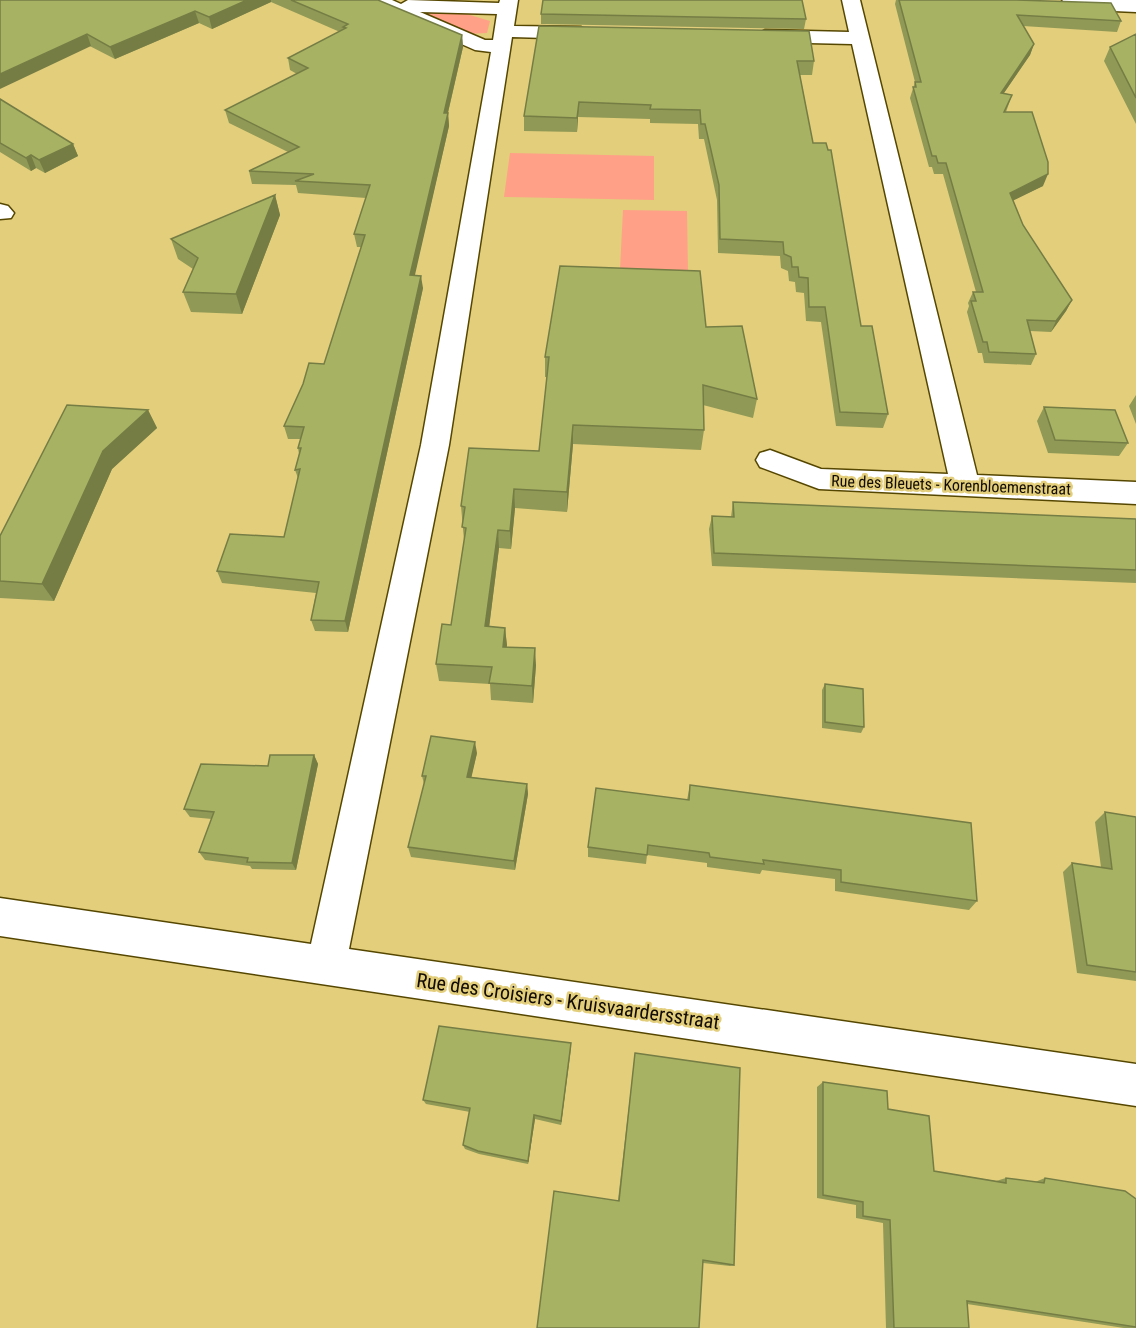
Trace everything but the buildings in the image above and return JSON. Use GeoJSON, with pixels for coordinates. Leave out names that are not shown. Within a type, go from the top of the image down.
{"type":"FeatureCollection","features":[{"type":"Feature","properties":{"kind":"street"},"geometry":{"type":"LineString","coordinates":[[851,0],[965,486]]}},
{"type":"Feature","properties":{"kind":"street"},"geometry":{"type":"LineString","coordinates":[[383,3],[482,46],[506,22]]}},
{"type":"Feature","properties":{"kind":"street"},"geometry":{"type":"LineString","coordinates":[[383,3],[506,22],[599,33]]}},
{"type":"Feature","properties":{"kind":"street"},"geometry":{"type":"LineString","coordinates":[[1054,4],[1136,6]]}},
{"type":"Feature","properties":{"kind":"street"},"geometry":{"type":"LineString","coordinates":[[326,964],[435,445],[506,22]]}},
{"type":"Feature","properties":{"kind":"street"},"geometry":{"type":"LineString","coordinates":[[741,36],[859,38]]}},
{"type":"Feature","properties":{"kind":"street","name":"Rue des Bleuets - Korenbloemenstraat"},"geometry":{"type":"LineString","coordinates":[[770,460],[819,479],[1136,493]]}},
{"type":"Feature","properties":{"kind":"street","name":"Rue des Croisiers - Kruisvaardersstraat"},"geometry":{"type":"LineString","coordinates":[[0,917],[1136,1085]]}},
{"type":"Feature","properties":{"kind":"shaded area"},"geometry":{"type":"Polygon","coordinates":[[[426,11],[460,12],[490,21],[487,33],[467,34],[420,13],[426,11]]]}},
{"type":"Feature","properties":{"kind":"shaded area"},"geometry":{"type":"Polygon","coordinates":[[[510,153],[654,156],[654,200],[504,197],[510,153]]]}},
{"type":"Feature","properties":{"kind":"shaded area"},"geometry":{"type":"Polygon","coordinates":[[[623,210],[687,211],[688,273],[620,270],[623,210]]]}}]}
